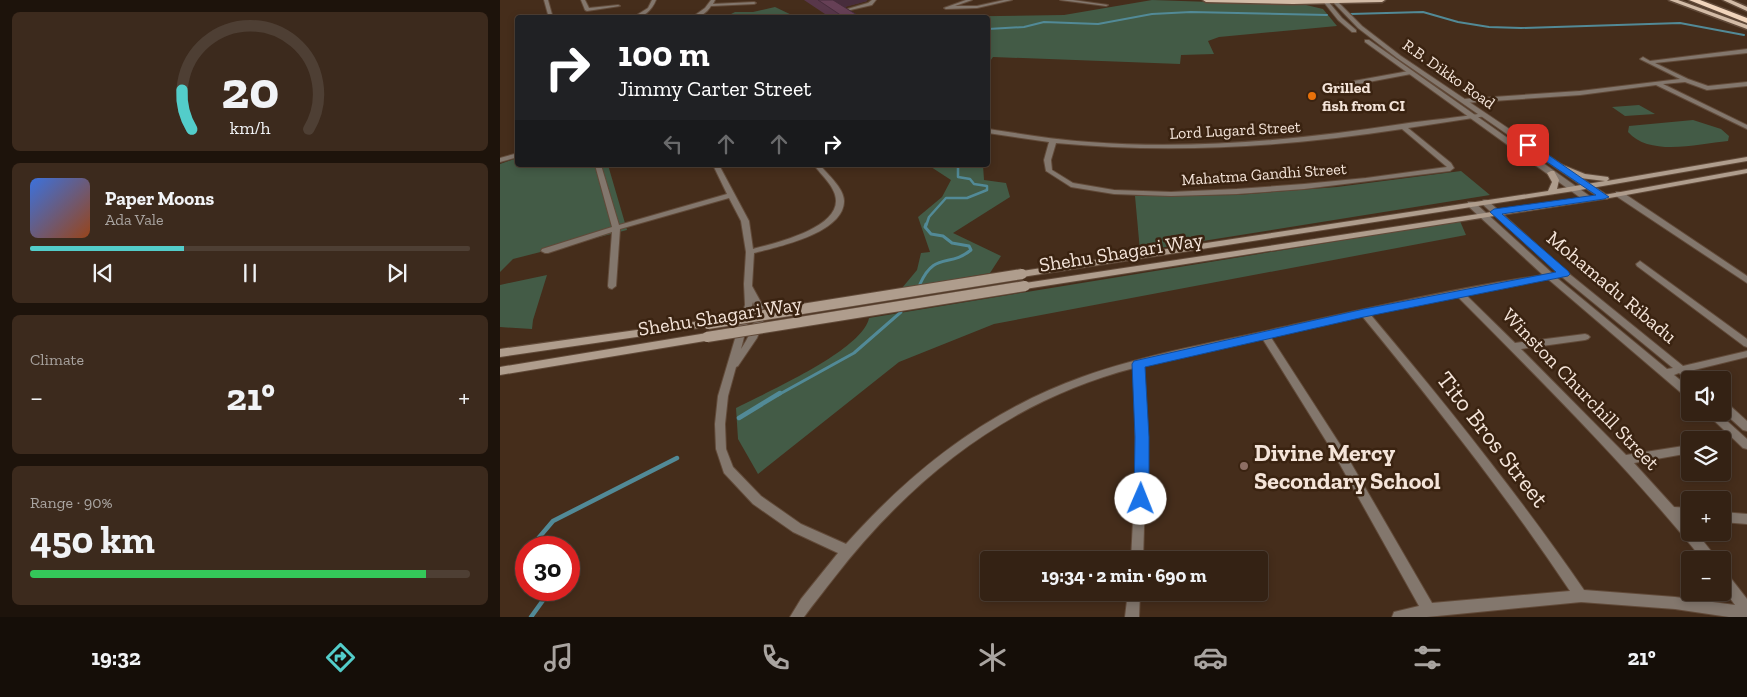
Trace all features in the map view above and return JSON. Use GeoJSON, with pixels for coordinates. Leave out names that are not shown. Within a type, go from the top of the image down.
{"type":"FeatureCollection","features":[{"type":"Feature","properties":{"kind":"highway"},"geometry":{"type":"LineString","coordinates":[[1706,0],[1726,3],[1747,14]]}},
{"type":"Feature","properties":{"kind":"highway"},"geometry":{"type":"LineString","coordinates":[[1695,1],[1736,23]]}},
{"type":"Feature","properties":{"kind":"highway"},"geometry":{"type":"LineString","coordinates":[[1695,1],[1747,21]]}},
{"type":"Feature","properties":{"kind":"main road"},"geometry":{"type":"LineString","coordinates":[[1206,0],[1382,0]]}},
{"type":"Feature","properties":{"kind":"main road"},"geometry":{"type":"LineString","coordinates":[[1672,0],[1747,27]]}},
{"type":"Feature","properties":{"kind":"main road"},"geometry":{"type":"LineString","coordinates":[[1726,3],[1747,9]]}},
{"type":"Feature","properties":{"kind":"main road","name":"Shehu Shagari Way"},"geometry":{"type":"LineString","coordinates":[[500,354],[708,324],[1574,189],[1747,159]]}},
{"type":"Feature","properties":{"kind":"main road"},"geometry":{"type":"LineString","coordinates":[[1558,165],[1574,174],[1589,178],[1626,180]]}},
{"type":"Feature","properties":{"kind":"main road","name":"Shehu Shagari Way"},"geometry":{"type":"LineString","coordinates":[[500,371],[1481,214],[1604,197],[1747,171]]}},
{"type":"Feature","properties":{"kind":"main road"},"geometry":{"type":"LineString","coordinates":[[1551,173],[1556,179],[1556,185],[1551,192]]}},
{"type":"Feature","properties":{"kind":"street"},"geometry":{"type":"LineString","coordinates":[[546,0],[550,15]]}},
{"type":"Feature","properties":{"kind":"street"},"geometry":{"type":"LineString","coordinates":[[583,0],[587,10],[618,6]]}},
{"type":"Feature","properties":{"kind":"street"},"geometry":{"type":"LineString","coordinates":[[639,15],[650,9],[654,0]]}},
{"type":"Feature","properties":{"kind":"street"},"geometry":{"type":"LineString","coordinates":[[846,10],[870,4],[874,0]]}},
{"type":"Feature","properties":{"kind":"street"},"geometry":{"type":"LineString","coordinates":[[970,0],[946,8],[972,8],[1010,0]]}},
{"type":"Feature","properties":{"kind":"street"},"geometry":{"type":"LineString","coordinates":[[1062,0],[1106,5]]}},
{"type":"Feature","properties":{"kind":"street","name":"R.B. Dikko Road"},"geometry":{"type":"LineString","coordinates":[[1325,1],[1340,19],[1409,72],[1588,199]]}},
{"type":"Feature","properties":{"kind":"street","name":"R.B. Dikko Road"},"geometry":{"type":"LineString","coordinates":[[1334,1],[1350,18],[1399,57],[1604,197]]}},
{"type":"Feature","properties":{"kind":"street"},"geometry":{"type":"LineString","coordinates":[[697,15],[713,2],[754,3]]}},
{"type":"Feature","properties":{"kind":"street"},"geometry":{"type":"LineString","coordinates":[[1651,62],[1747,51]]}},
{"type":"Feature","properties":{"kind":"street"},"geometry":{"type":"LineString","coordinates":[[1643,59],[1707,88],[1747,84]]}},
{"type":"Feature","properties":{"kind":"street"},"geometry":{"type":"LineString","coordinates":[[1337,86],[1409,72]]}},
{"type":"Feature","properties":{"kind":"street"},"geometry":{"type":"LineString","coordinates":[[1464,101],[1580,93],[1686,80]]}},
{"type":"Feature","properties":{"kind":"street"},"geometry":{"type":"LineString","coordinates":[[1658,84],[1747,127]]}},
{"type":"Feature","properties":{"kind":"street","name":"Lord Lugard Street"},"geometry":{"type":"LineString","coordinates":[[990,131],[1053,141],[1143,147],[1240,146],[1298,141],[1484,115]]}},
{"type":"Feature","properties":{"kind":"street","name":"Mahatma Gandhi Street"},"geometry":{"type":"LineString","coordinates":[[1053,141],[1047,164],[1049,171],[1054,177],[1071,185],[1102,191],[1187,193],[1294,188],[1392,178],[1451,168],[1449,164],[1402,126]]}},
{"type":"Feature","properties":{"kind":"street"},"geometry":{"type":"LineString","coordinates":[[500,160],[515,157]]}},
{"type":"Feature","properties":{"kind":"street"},"geometry":{"type":"LineString","coordinates":[[599,167],[616,228],[612,286]]}},
{"type":"Feature","properties":{"kind":"street"},"geometry":{"type":"LineString","coordinates":[[717,167],[745,221],[750,252],[748,284],[759,306],[758,322],[752,341],[732,369],[723,396],[720,424],[721,449],[728,470],[757,500],[797,528],[846,550]]}},
{"type":"Feature","properties":{"kind":"street"},"geometry":{"type":"LineString","coordinates":[[750,252],[796,239],[814,231],[828,222],[837,212],[840,202],[838,194],[818,167]]}},
{"type":"Feature","properties":{"kind":"street"},"geometry":{"type":"LineString","coordinates":[[1619,194],[1747,280]]}},
{"type":"Feature","properties":{"kind":"street"},"geometry":{"type":"LineString","coordinates":[[545,251],[616,228],[731,195]]}},
{"type":"Feature","properties":{"kind":"street","name":"Mohamadu Ribadu"},"geometry":{"type":"LineString","coordinates":[[1484,202],[1564,274],[1683,371]]}},
{"type":"Feature","properties":{"kind":"street","name":"Mohamadu Ribadu"},"geometry":{"type":"LineString","coordinates":[[1471,204],[1550,276],[1681,386]]}},
{"type":"Feature","properties":{"kind":"street"},"geometry":{"type":"LineString","coordinates":[[1640,264],[1747,344]]}},
{"type":"Feature","properties":{"kind":"street"},"geometry":{"type":"LineString","coordinates":[[797,617],[846,550],[881,512],[916,479],[957,446],[1001,418],[1040,397],[1074,383],[1138,364],[1264,334],[1459,293],[1564,274]]}},
{"type":"Feature","properties":{"kind":"street","name":"Winston Churchill Street"},"geometry":{"type":"LineString","coordinates":[[1459,293],[1625,460],[1672,512],[1704,551]]}},
{"type":"Feature","properties":{"kind":"street","name":"Tito Bros Street"},"geometry":{"type":"LineString","coordinates":[[1364,313],[1489,466],[1550,548],[1581,596]]}},
{"type":"Feature","properties":{"kind":"street"},"geometry":{"type":"LineString","coordinates":[[1264,334],[1337,449],[1428,610]]}},
{"type":"Feature","properties":{"kind":"street"},"geometry":{"type":"LineString","coordinates":[[1512,347],[1585,337]]}},
{"type":"Feature","properties":{"kind":"street"},"geometry":{"type":"LineString","coordinates":[[1666,373],[1747,354]]}},
{"type":"Feature","properties":{"kind":"street"},"geometry":{"type":"LineString","coordinates":[[1137,551],[1142,464],[1138,364]]}},
{"type":"Feature","properties":{"kind":"street"},"geometry":{"type":"LineString","coordinates":[[1731,413],[1747,427]]}},
{"type":"Feature","properties":{"kind":"street"},"geometry":{"type":"LineString","coordinates":[[1720,421],[1747,445]]}},
{"type":"Feature","properties":{"kind":"street"},"geometry":{"type":"LineString","coordinates":[[1625,460],[1681,451]]}},
{"type":"Feature","properties":{"kind":"street"},"geometry":{"type":"LineString","coordinates":[[1672,512],[1681,512]]}},
{"type":"Feature","properties":{"kind":"street"},"geometry":{"type":"LineString","coordinates":[[1731,518],[1747,519]]}},
{"type":"Feature","properties":{"kind":"street"},"geometry":{"type":"LineString","coordinates":[[1731,589],[1747,611]]}},
{"type":"Feature","properties":{"kind":"street"},"geometry":{"type":"LineString","coordinates":[[1399,617],[1428,610],[1581,596],[1747,611]]}},
{"type":"Feature","properties":{"kind":"street"},"geometry":{"type":"LineString","coordinates":[[1132,617],[1133,601]]}},
{"type":"Feature","properties":{"kind":"green space"},"geometry":{"type":"Polygon","coordinates":[[[1152,0],[1306,5],[1323,9],[1337,26],[1219,37],[1208,41],[1214,54],[1181,55],[1180,64],[993,57],[990,61],[990,16],[1064,15],[1152,0]]]}},
{"type":"Feature","properties":{"kind":"green space"},"geometry":{"type":"Polygon","coordinates":[[[775,7],[792,15],[729,15],[735,12],[753,12],[775,7]]]}},
{"type":"Feature","properties":{"kind":"green space"},"geometry":{"type":"Polygon","coordinates":[[[1639,105],[1655,114],[1625,116],[1612,107],[1639,105]]]}},
{"type":"Feature","properties":{"kind":"green space"},"geometry":{"type":"Polygon","coordinates":[[[1693,120],[1721,129],[1729,136],[1728,141],[1689,146],[1661,147],[1637,140],[1628,132],[1629,126],[1693,120]]]}},
{"type":"Feature","properties":{"kind":"green space"},"geometry":{"type":"Polygon","coordinates":[[[515,159],[515,167],[609,167],[627,230],[513,259],[500,272],[500,164],[515,159]]]}},
{"type":"Feature","properties":{"kind":"green space"},"geometry":{"type":"Polygon","coordinates":[[[931,167],[983,167],[984,180],[1006,183],[1010,197],[953,233],[1001,256],[990,273],[902,288],[917,270],[921,253],[930,252],[918,217],[942,197],[951,180],[931,167]]]}},
{"type":"Feature","properties":{"kind":"green space"},"geometry":{"type":"Polygon","coordinates":[[[1461,171],[1490,195],[1140,251],[1135,196],[1237,195],[1337,187],[1461,171]]]}},
{"type":"Feature","properties":{"kind":"green space"},"geometry":{"type":"Polygon","coordinates":[[[1460,221],[1466,235],[994,324],[899,362],[758,474],[738,439],[736,408],[832,357],[863,330],[869,318],[1460,221]]]}},
{"type":"Feature","properties":{"kind":"green space"},"geometry":{"type":"Polygon","coordinates":[[[547,275],[532,329],[500,327],[500,285],[547,275]]]}},
{"type":"Feature","properties":{"kind":"building"},"geometry":{"type":"Polygon","coordinates":[[[818,0],[833,0],[857,15],[840,15],[818,0]]]}},
{"type":"Feature","properties":{"kind":"waterway"},"geometry":{"type":"LineString","coordinates":[[990,29],[1024,27],[1044,22],[1098,24],[1152,14],[1191,12],[1327,15]]}},
{"type":"Feature","properties":{"kind":"waterway"},"geometry":{"type":"LineString","coordinates":[[1350,14],[1423,12],[1458,22],[1489,27],[1521,28],[1680,23],[1744,35]]}},
{"type":"Feature","properties":{"kind":"waterway"},"geometry":{"type":"LineString","coordinates":[[926,226],[929,217],[946,198],[967,198],[987,190],[987,186],[974,184],[970,179],[958,177],[958,167]]}},
{"type":"Feature","properties":{"kind":"waterway"},"geometry":{"type":"LineString","coordinates":[[920,284],[931,267],[971,250],[969,246],[952,243],[943,236],[931,234],[925,227],[926,224]]}},
{"type":"Feature","properties":{"kind":"waterway"},"geometry":{"type":"LineString","coordinates":[[778,395],[854,353],[901,312]]}},
{"type":"Feature","properties":{"kind":"waterway"},"geometry":{"type":"LineString","coordinates":[[739,418],[780,393]]}},
{"type":"Feature","properties":{"kind":"waterway"},"geometry":{"type":"LineString","coordinates":[[540,536],[553,521],[677,458]]}},
{"type":"Feature","properties":{"kind":"waterway"},"geometry":{"type":"LineString","coordinates":[[531,617],[543,601]]}},
{"type":"Feature","properties":{"kind":"place","name":"Grilled fish from CI"},"geometry":{"type":"Point","coordinates":[1312,96]}},
{"type":"Feature","properties":{"kind":"place","name":"Divine Mercy Secondary School"},"geometry":{"type":"Point","coordinates":[1244,466]}},
{"type":"Feature","properties":{"kind":"route"},"geometry":{"type":"LineString","coordinates":[[1141,499],[1142,437],[1138,364],[1264,334],[1506,283],[1564,274],[1494,212],[1604,197],[1528,145]]}}]}
